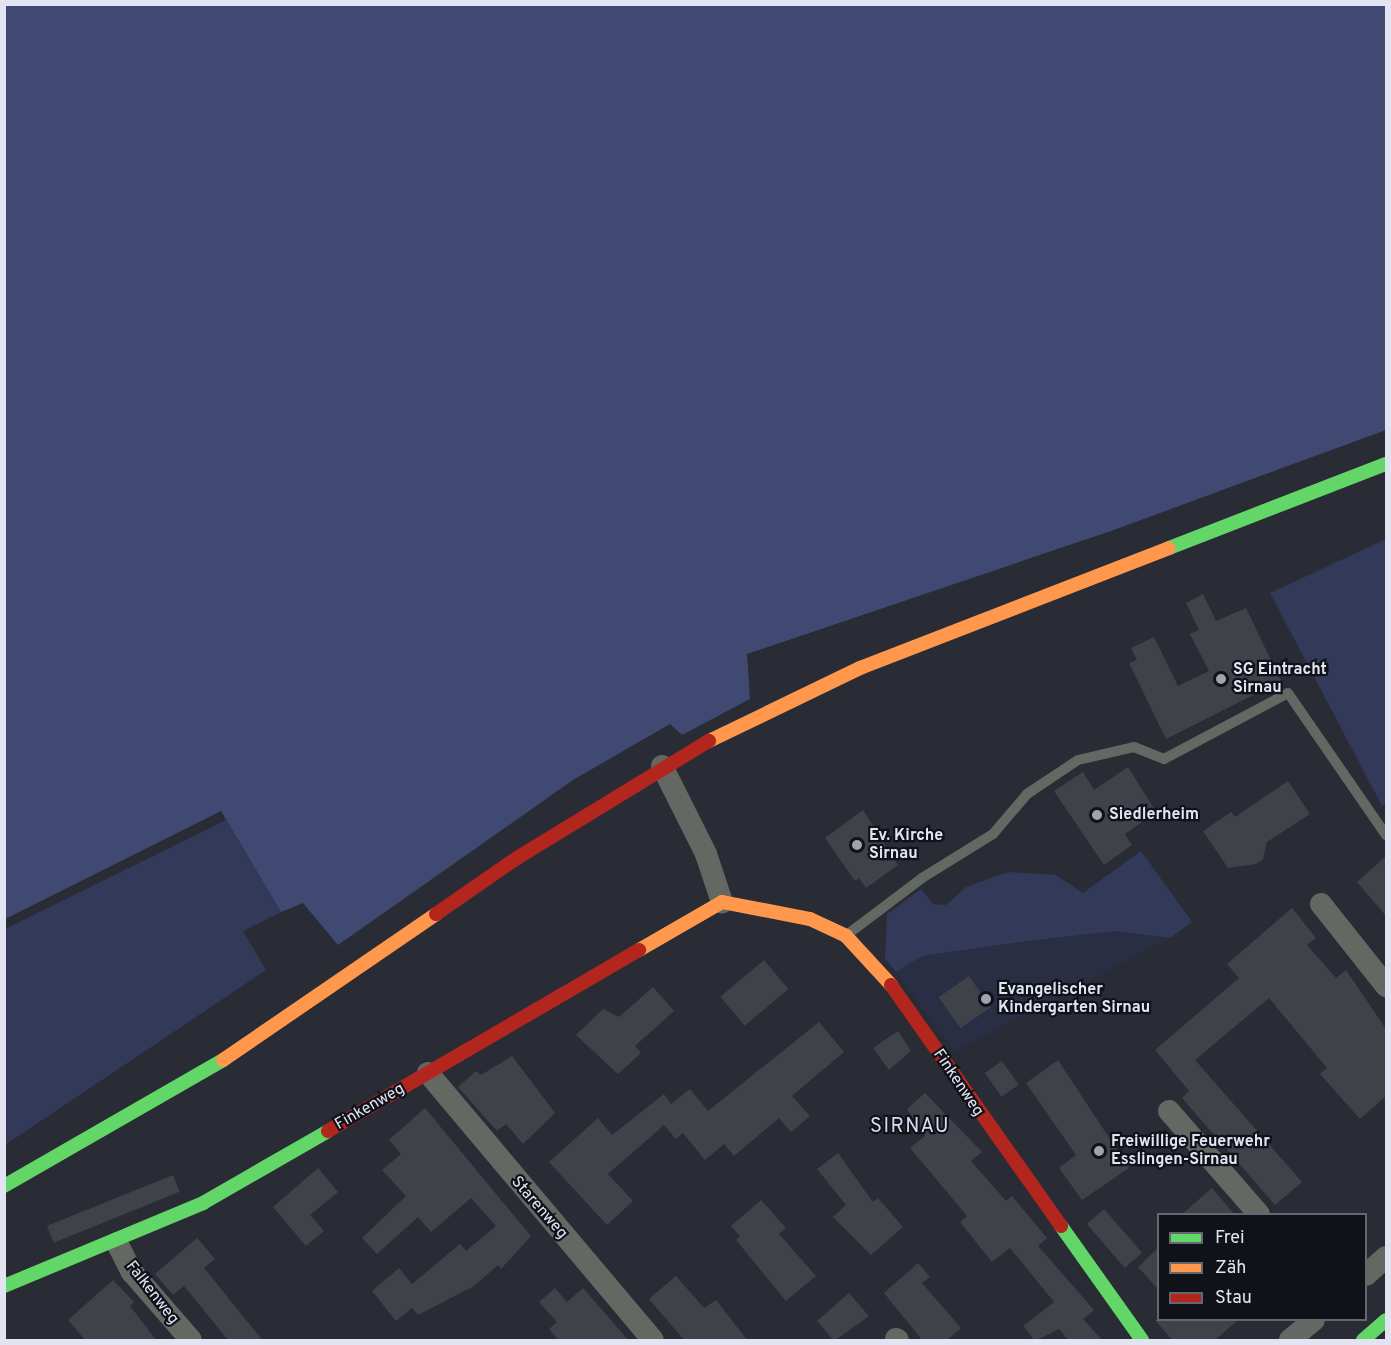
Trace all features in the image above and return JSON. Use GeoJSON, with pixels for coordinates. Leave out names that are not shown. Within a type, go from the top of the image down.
{"type":"FeatureCollection","features":[{"type":"Feature","properties":{"kind":"main road"},"geometry":{"type":"LineString","coordinates":[[4,1186],[241,1050],[517,858],[662,766],[860,668],[1386,464]]}},
{"type":"Feature","properties":{"kind":"main road","name":"Finkenweg"},"geometry":{"type":"LineString","coordinates":[[4,1286],[117,1243],[213,1198],[722,902],[810,919],[846,936],[882,971],[1142,1341]]}},
{"type":"Feature","properties":{"kind":"main road"},"geometry":{"type":"LineString","coordinates":[[1363,1341],[1386,1320]]}},
{"type":"Feature","properties":{"kind":"street"},"geometry":{"type":"LineString","coordinates":[[662,766],[703,847],[722,902]]}},
{"type":"Feature","properties":{"kind":"street"},"geometry":{"type":"LineString","coordinates":[[1321,904],[1386,986]]}},
{"type":"Feature","properties":{"kind":"street","name":"Starenweg"},"geometry":{"type":"LineString","coordinates":[[428,1073],[653,1341]]}},
{"type":"Feature","properties":{"kind":"street"},"geometry":{"type":"LineString","coordinates":[[1169,1111],[1257,1213]]}},
{"type":"Feature","properties":{"kind":"street","name":"Falkenweg"},"geometry":{"type":"LineString","coordinates":[[117,1243],[132,1272],[190,1341]]}},
{"type":"Feature","properties":{"kind":"street"},"geometry":{"type":"LineString","coordinates":[[1367,1273],[1386,1257]]}},
{"type":"Feature","properties":{"kind":"street"},"geometry":{"type":"LineString","coordinates":[[1290,1341],[1313,1321]]}},
{"type":"Feature","properties":{"kind":"lane"},"geometry":{"type":"LineString","coordinates":[[846,936],[922,878],[993,834],[1027,794],[1078,760],[1134,747],[1164,759],[1288,693],[1386,835]]}},
{"type":"Feature","properties":{"kind":"shaded area"},"geometry":{"type":"Polygon","coordinates":[[[5,4],[1386,5],[1386,430],[1111,531],[747,654],[750,699],[682,735],[670,724],[573,780],[338,945],[303,903],[281,912],[221,811],[5,919],[5,4]]]}},
{"type":"Feature","properties":{"kind":"shaded area"},"geometry":{"type":"Polygon","coordinates":[[[1386,539],[1386,803],[1382,806],[1270,593],[1386,539]]]}},
{"type":"Feature","properties":{"kind":"shaded area"},"geometry":{"type":"Polygon","coordinates":[[[226,820],[281,912],[243,931],[266,970],[5,1145],[5,929],[226,820]]]}},
{"type":"Feature","properties":{"kind":"shaded area"},"geometry":{"type":"Polygon","coordinates":[[[1141,851],[1192,922],[1170,938],[1115,931],[1021,942],[922,956],[896,972],[885,959],[887,914],[921,889],[933,904],[946,905],[966,887],[1008,872],[1056,875],[1083,893],[1141,851]]]}},
{"type":"Feature","properties":{"kind":"shaded area","name":"Evangelischer Kindergarten Sirnau"},"geometry":{"type":"Polygon","coordinates":[[[1115,931],[1170,938],[954,1052],[896,972],[922,956],[1115,931]]]}},
{"type":"Feature","properties":{"kind":"building","name":"SG Eintracht Sirnau"},"geometry":{"type":"Polygon","coordinates":[[[1203,594],[1216,621],[1246,608],[1281,681],[1166,739],[1129,663],[1137,660],[1131,648],[1154,637],[1178,686],[1209,671],[1190,634],[1199,630],[1186,603],[1203,594]]]}},
{"type":"Feature","properties":{"kind":"building","name":"Siedlerheim"},"geometry":{"type":"Polygon","coordinates":[[[1128,767],[1156,812],[1125,834],[1132,845],[1104,865],[1054,791],[1083,772],[1094,790],[1128,767]]]}},
{"type":"Feature","properties":{"kind":"building"},"geometry":{"type":"Polygon","coordinates":[[[1288,781],[1310,814],[1267,842],[1263,859],[1256,864],[1228,868],[1203,831],[1231,812],[1235,817],[1288,781]]]}},
{"type":"Feature","properties":{"kind":"building","name":"Ev. Kirche Sirnau"},"geometry":{"type":"Polygon","coordinates":[[[863,810],[898,865],[866,888],[859,878],[855,881],[825,838],[863,810]]]}},
{"type":"Feature","properties":{"kind":"building"},"geometry":{"type":"Polygon","coordinates":[[[1386,856],[1386,916],[1357,882],[1386,856]]]}},
{"type":"Feature","properties":{"kind":"building"},"geometry":{"type":"Polygon","coordinates":[[[1292,908],[1316,938],[1307,945],[1336,978],[1346,970],[1386,1029],[1386,1096],[1360,1119],[1320,1074],[1327,1068],[1269,998],[1195,1060],[1302,1182],[1275,1205],[1182,1098],[1189,1091],[1155,1050],[1239,978],[1227,964],[1292,908]]]}},
{"type":"Feature","properties":{"kind":"building"},"geometry":{"type":"Polygon","coordinates":[[[764,960],[788,989],[745,1026],[720,997],[764,960]]]}},
{"type":"Feature","properties":{"kind":"building","name":"Evangelischer Kindergarten Sirnau"},"geometry":{"type":"Polygon","coordinates":[[[969,976],[991,1007],[960,1028],[939,997],[969,976]]]}},
{"type":"Feature","properties":{"kind":"building"},"geometry":{"type":"Polygon","coordinates":[[[653,987],[674,1011],[635,1046],[641,1053],[618,1074],[576,1035],[603,1009],[619,1017],[653,987]]]}},
{"type":"Feature","properties":{"kind":"building"},"geometry":{"type":"Polygon","coordinates":[[[819,1022],[844,1052],[792,1096],[810,1116],[791,1132],[779,1118],[734,1156],[724,1144],[705,1160],[683,1133],[676,1139],[664,1125],[608,1174],[633,1201],[607,1225],[549,1162],[598,1118],[612,1135],[664,1094],[671,1104],[690,1089],[708,1111],[819,1022]]]}},
{"type":"Feature","properties":{"kind":"building"},"geometry":{"type":"Polygon","coordinates":[[[898,1031],[911,1051],[889,1070],[873,1048],[898,1031]]]}},
{"type":"Feature","properties":{"kind":"building"},"geometry":{"type":"Polygon","coordinates":[[[512,1056],[555,1113],[523,1144],[506,1124],[497,1131],[458,1087],[476,1071],[481,1075],[512,1056]]]}},
{"type":"Feature","properties":{"kind":"building"},"geometry":{"type":"Polygon","coordinates":[[[1058,1060],[1129,1168],[1082,1200],[1059,1168],[1076,1155],[1026,1083],[1058,1060]]]}},
{"type":"Feature","properties":{"kind":"building"},"geometry":{"type":"Polygon","coordinates":[[[1002,1061],[1019,1085],[1001,1097],[985,1073],[1002,1061]]]}},
{"type":"Feature","properties":{"kind":"building"},"geometry":{"type":"Polygon","coordinates":[[[925,1093],[982,1152],[971,1161],[1006,1201],[1012,1196],[1047,1238],[1038,1246],[1094,1310],[1083,1319],[1103,1341],[1069,1341],[1059,1329],[1035,1341],[1023,1326],[1054,1302],[1010,1248],[992,1262],[960,1222],[967,1216],[910,1148],[925,1136],[907,1109],[925,1093]]]}},
{"type":"Feature","properties":{"kind":"building"},"geometry":{"type":"Polygon","coordinates":[[[425,1108],[531,1236],[501,1269],[498,1265],[474,1286],[418,1315],[412,1308],[396,1321],[372,1291],[399,1268],[412,1284],[460,1244],[466,1251],[496,1226],[471,1198],[431,1232],[418,1217],[377,1254],[362,1238],[406,1196],[382,1170],[401,1154],[389,1140],[425,1108]]]}},
{"type":"Feature","properties":{"kind":"building"},"geometry":{"type":"Polygon","coordinates":[[[838,1153],[873,1202],[878,1198],[903,1227],[871,1255],[833,1217],[846,1205],[817,1169],[838,1153]]]}},
{"type":"Feature","properties":{"kind":"building"},"geometry":{"type":"Polygon","coordinates":[[[318,1168],[338,1192],[310,1215],[324,1231],[306,1246],[273,1207],[318,1168]]]}},
{"type":"Feature","properties":{"kind":"building"},"geometry":{"type":"Polygon","coordinates":[[[173,1175],[180,1192],[54,1243],[47,1226],[173,1175]]]}},
{"type":"Feature","properties":{"kind":"building"},"geometry":{"type":"Polygon","coordinates":[[[1212,1188],[1233,1213],[1183,1213],[1212,1188]]]}},
{"type":"Feature","properties":{"kind":"building"},"geometry":{"type":"Polygon","coordinates":[[[761,1200],[786,1228],[779,1234],[816,1276],[786,1301],[736,1240],[740,1236],[731,1226],[761,1200]]]}},
{"type":"Feature","properties":{"kind":"building"},"geometry":{"type":"Polygon","coordinates":[[[1104,1209],[1142,1253],[1125,1268],[1087,1224],[1104,1209]]]}},
{"type":"Feature","properties":{"kind":"building"},"geometry":{"type":"Polygon","coordinates":[[[197,1238],[215,1259],[204,1268],[263,1341],[229,1341],[184,1286],[173,1295],[155,1274],[197,1238]]]}},
{"type":"Feature","properties":{"kind":"building"},"geometry":{"type":"Polygon","coordinates":[[[1157,1249],[1157,1288],[1138,1267],[1157,1249]]]}},
{"type":"Feature","properties":{"kind":"building"},"geometry":{"type":"Polygon","coordinates":[[[918,1263],[930,1277],[922,1283],[961,1328],[946,1341],[923,1341],[884,1293],[918,1263]]]}},
{"type":"Feature","properties":{"kind":"building"},"geometry":{"type":"Polygon","coordinates":[[[676,1276],[704,1308],[716,1300],[748,1341],[685,1341],[649,1299],[676,1276]]]}},
{"type":"Feature","properties":{"kind":"building"},"geometry":{"type":"Polygon","coordinates":[[[113,1280],[134,1302],[130,1306],[157,1341],[86,1341],[68,1320],[113,1280]]]}},
{"type":"Feature","properties":{"kind":"building"},"geometry":{"type":"Polygon","coordinates":[[[555,1288],[567,1302],[583,1288],[629,1341],[559,1341],[549,1329],[557,1322],[539,1302],[555,1288]]]}},
{"type":"Feature","properties":{"kind":"building"},"geometry":{"type":"Polygon","coordinates":[[[849,1293],[869,1316],[834,1341],[817,1321],[849,1293]]]}},
{"type":"Feature","properties":{"kind":"building"},"geometry":{"type":"Polygon","coordinates":[[[1155,1320],[1237,1321],[1214,1341],[1173,1341],[1155,1320]]]}},
{"type":"Feature","properties":{"kind":"traffic: fast"},"geometry":{"type":"LineString","coordinates":[[1169,548],[1386,464]]}},
{"type":"Feature","properties":{"kind":"traffic: fast"},"geometry":{"type":"LineString","coordinates":[[4,1186],[223,1060]]}},
{"type":"Feature","properties":{"kind":"traffic: fast"},"geometry":{"type":"LineString","coordinates":[[4,1286],[203,1203],[328,1131]]}},
{"type":"Feature","properties":{"kind":"traffic: fast"},"geometry":{"type":"LineString","coordinates":[[1061,1226],[1142,1340]]}},
{"type":"Feature","properties":{"kind":"traffic: fast"},"geometry":{"type":"LineString","coordinates":[[1363,1340],[1386,1320]]}},
{"type":"Feature","properties":{"kind":"traffic: slow"},"geometry":{"type":"LineString","coordinates":[[709,741],[860,668],[1169,548]]}},
{"type":"Feature","properties":{"kind":"traffic: slow"},"geometry":{"type":"LineString","coordinates":[[639,950],[722,902],[810,919],[846,936],[891,985]]}},
{"type":"Feature","properties":{"kind":"traffic: slow"},"geometry":{"type":"LineString","coordinates":[[223,1060],[436,914]]}},
{"type":"Feature","properties":{"kind":"traffic: jam"},"geometry":{"type":"LineString","coordinates":[[436,914],[517,858],[709,741]]}},
{"type":"Feature","properties":{"kind":"traffic: jam"},"geometry":{"type":"LineString","coordinates":[[328,1131],[639,950]]}},
{"type":"Feature","properties":{"kind":"traffic: jam"},"geometry":{"type":"LineString","coordinates":[[891,985],[1061,1226]]}},
{"type":"Feature","properties":{"kind":"place","name":"SG Eintracht Sirnau"},"geometry":{"type":"Point","coordinates":[1221,679]}},
{"type":"Feature","properties":{"kind":"place","name":"Siedlerheim"},"geometry":{"type":"Point","coordinates":[1097,815]}},
{"type":"Feature","properties":{"kind":"place","name":"Ev. Kirche Sirnau"},"geometry":{"type":"Point","coordinates":[857,845]}},
{"type":"Feature","properties":{"kind":"place","name":"Evangelischer Kindergarten Sirnau"},"geometry":{"type":"Point","coordinates":[986,999]}},
{"type":"Feature","properties":{"kind":"place","name":"Freiwillige Feuerwehr Esslingen-Sirnau"},"geometry":{"type":"Point","coordinates":[1099,1151]}},
{"type":"Feature","properties":{"kind":"district","name":"SIRNAU"},"geometry":{"type":"Point","coordinates":[910,1127]}}]}
